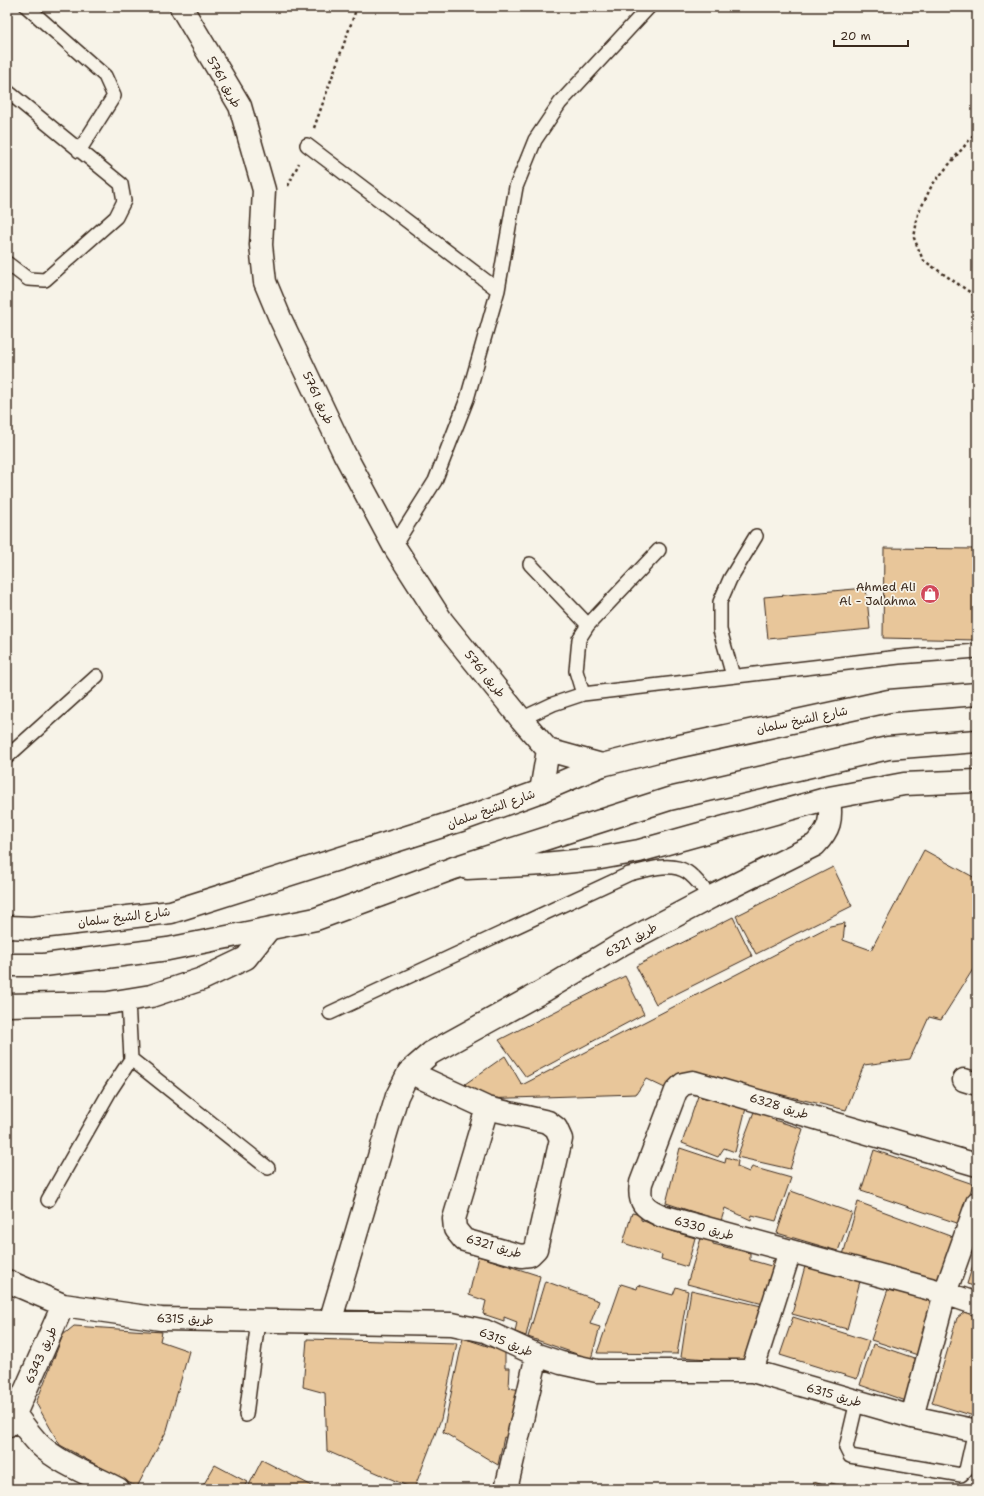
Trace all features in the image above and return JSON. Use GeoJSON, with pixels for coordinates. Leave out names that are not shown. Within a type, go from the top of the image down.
{"type":"FeatureCollection","features":[{"type":"Feature","properties":{"kind":"street","name":"طريق 5761"},"geometry":{"type":"LineString","coordinates":[[181,7],[240,106],[264,190],[261,245],[265,282],[280,318],[344,453],[394,546],[442,621],[548,750]]}},
{"type":"Feature","properties":{"kind":"street","name":"شارع الشيخ سلمان"},"geometry":{"type":"LineString","coordinates":[[7,928],[32,928],[171,912],[461,820],[542,791],[602,765],[657,751],[889,701],[977,694]]}},
{"type":"Feature","properties":{"kind":"street"},"geometry":{"type":"LineString","coordinates":[[7,965],[44,965],[168,949],[316,919],[454,868],[669,799],[888,748],[977,741]]}},
{"type":"Feature","properties":{"kind":"street"},"geometry":{"type":"LineString","coordinates":[[542,791],[548,750],[602,765]]}},
{"type":"Feature","properties":{"kind":"street"},"geometry":{"type":"LineString","coordinates":[[454,868],[544,864],[595,859],[639,851],[829,798],[904,784],[977,781]]}},
{"type":"Feature","properties":{"kind":"street","name":"طريق 6321"},"geometry":{"type":"LineString","coordinates":[[330,1322],[397,1096],[409,1072],[431,1053],[545,990],[622,944],[815,845],[825,835],[830,821],[829,798]]}},
{"type":"Feature","properties":{"kind":"street"},"geometry":{"type":"LineString","coordinates":[[7,1005],[108,1003],[151,996],[202,979],[246,958],[269,929]]}},
{"type":"Feature","properties":{"kind":"street","name":"طريق 6321"},"geometry":{"type":"LineString","coordinates":[[409,1072],[488,1108],[548,1122],[556,1128],[561,1139],[536,1249],[530,1256],[521,1256],[464,1240],[455,1229],[454,1219],[488,1108]]}},
{"type":"Feature","properties":{"kind":"street","name":"طريق 6328"},"geometry":{"type":"LineString","coordinates":[[641,1183],[676,1091],[684,1084],[693,1082],[977,1165]]}},
{"type":"Feature","properties":{"kind":"street","name":"طريق 6330"},"geometry":{"type":"LineString","coordinates":[[641,1183],[640,1193],[642,1203],[650,1211],[662,1216],[945,1293],[977,1304]]}},
{"type":"Feature","properties":{"kind":"street"},"geometry":{"type":"LineString","coordinates":[[912,1417],[945,1293],[977,1203]]}},
{"type":"Feature","properties":{"kind":"street"},"geometry":{"type":"LineString","coordinates":[[752,1372],[790,1251]]}},
{"type":"Feature","properties":{"kind":"street","name":"طريق 6315"},"geometry":{"type":"LineString","coordinates":[[7,1281],[63,1305],[161,1319],[452,1324],[485,1331],[561,1363],[597,1371],[752,1372],[912,1417],[976,1431]]}},
{"type":"Feature","properties":{"kind":"street","name":"طريق 6343"},"geometry":{"type":"LineString","coordinates":[[13,1407],[63,1305]]}},
{"type":"Feature","properties":{"kind":"street"},"geometry":{"type":"LineString","coordinates":[[507,1489],[537,1354]]}},
{"type":"Feature","properties":{"kind":"street"},"geometry":{"type":"LineString","coordinates":[[13,1407],[27,1430],[41,1446],[61,1460],[117,1489]]}},
{"type":"Feature","properties":{"kind":"lane"},"geometry":{"type":"LineString","coordinates":[[27,7],[105,76],[114,96],[79,151]]}},
{"type":"Feature","properties":{"kind":"lane"},"geometry":{"type":"LineString","coordinates":[[394,546],[435,481],[467,399],[498,290],[516,187],[535,140],[560,104],[649,7]]}},
{"type":"Feature","properties":{"kind":"lane"},"geometry":{"type":"LineString","coordinates":[[7,91],[121,184],[124,201],[116,217],[45,280],[28,279],[7,263]]}},
{"type":"Feature","properties":{"kind":"lane"},"geometry":{"type":"LineString","coordinates":[[307,145],[498,290]]}},
{"type":"Feature","properties":{"kind":"lane"},"geometry":{"type":"LineString","coordinates":[[733,676],[720,630],[720,602],[730,578],[756,536]]}},
{"type":"Feature","properties":{"kind":"lane"},"geometry":{"type":"LineString","coordinates":[[583,694],[576,671],[579,639],[588,626],[659,550]]}},
{"type":"Feature","properties":{"kind":"lane"},"geometry":{"type":"LineString","coordinates":[[530,564],[588,626]]}},
{"type":"Feature","properties":{"kind":"lane"},"geometry":{"type":"LineString","coordinates":[[521,719],[553,704],[583,694],[899,657],[977,651]]}},
{"type":"Feature","properties":{"kind":"lane"},"geometry":{"type":"LineString","coordinates":[[7,757],[97,676]]}},
{"type":"Feature","properties":{"kind":"lane"},"geometry":{"type":"LineString","coordinates":[[330,1013],[628,874],[653,868],[671,866],[687,872],[711,897]]}},
{"type":"Feature","properties":{"kind":"lane"},"geometry":{"type":"LineString","coordinates":[[7,920],[32,928]]}},
{"type":"Feature","properties":{"kind":"lane"},"geometry":{"type":"LineString","coordinates":[[48,1200],[110,1091],[131,1059],[128,1000]]}},
{"type":"Feature","properties":{"kind":"lane"},"geometry":{"type":"LineString","coordinates":[[131,1059],[268,1168]]}},
{"type":"Feature","properties":{"kind":"lane"},"geometry":{"type":"LineString","coordinates":[[246,1415],[258,1320]]}},
{"type":"Feature","properties":{"kind":"lane"},"geometry":{"type":"LineString","coordinates":[[857,1401],[846,1448],[850,1456],[961,1475],[966,1470],[976,1431]]}},
{"type":"Feature","properties":{"kind":"path"},"geometry":{"type":"LineString","coordinates":[[977,131],[932,185],[918,214],[914,238],[923,260],[977,297]]}},
{"type":"Feature","properties":{"kind":"building","name":"Ahmed Ali Al - Jalahma"},"geometry":{"type":"Polygon","coordinates":[[[884,548],[977,549],[977,640],[883,638],[884,548]]]}},
{"type":"Feature","properties":{"kind":"building"},"geometry":{"type":"Polygon","coordinates":[[[866,588],[870,629],[768,639],[764,597],[866,588]]]}},
{"type":"Feature","properties":{"kind":"building"},"geometry":{"type":"Polygon","coordinates":[[[924,850],[977,879],[977,963],[941,1020],[929,1017],[910,1059],[864,1065],[846,1110],[698,1075],[667,1089],[646,1079],[636,1094],[481,1099],[465,1084],[505,1056],[522,1085],[830,926],[845,923],[843,940],[871,950],[924,850]]]}},
{"type":"Feature","properties":{"kind":"building"},"geometry":{"type":"Polygon","coordinates":[[[833,867],[852,906],[756,954],[736,916],[833,867]]]}},
{"type":"Feature","properties":{"kind":"building"},"geometry":{"type":"Polygon","coordinates":[[[733,917],[752,956],[656,1004],[636,966],[733,917]]]}},
{"type":"Feature","properties":{"kind":"building"},"geometry":{"type":"Polygon","coordinates":[[[625,976],[644,1014],[526,1077],[499,1040],[625,976]]]}},
{"type":"Feature","properties":{"kind":"building"},"geometry":{"type":"Polygon","coordinates":[[[698,1096],[746,1108],[735,1152],[724,1148],[718,1157],[682,1143],[698,1096]]]}},
{"type":"Feature","properties":{"kind":"building"},"geometry":{"type":"Polygon","coordinates":[[[755,1109],[772,1111],[771,1119],[803,1129],[790,1169],[737,1157],[755,1109]]]}},
{"type":"Feature","properties":{"kind":"building"},"geometry":{"type":"Polygon","coordinates":[[[680,1148],[725,1163],[726,1157],[738,1161],[737,1167],[749,1172],[752,1167],[791,1178],[776,1221],[752,1215],[751,1220],[725,1208],[721,1221],[666,1203],[680,1148]]]}},
{"type":"Feature","properties":{"kind":"building"},"geometry":{"type":"Polygon","coordinates":[[[874,1150],[973,1184],[960,1224],[861,1191],[874,1150]]]}},
{"type":"Feature","properties":{"kind":"building"},"geometry":{"type":"Polygon","coordinates":[[[791,1191],[852,1213],[838,1251],[777,1233],[791,1191]]]}},
{"type":"Feature","properties":{"kind":"building"},"geometry":{"type":"Polygon","coordinates":[[[858,1202],[958,1239],[941,1285],[843,1255],[858,1202]]]}},
{"type":"Feature","properties":{"kind":"building"},"geometry":{"type":"Polygon","coordinates":[[[632,1213],[641,1215],[641,1220],[657,1226],[659,1221],[672,1225],[672,1231],[695,1238],[687,1267],[661,1259],[662,1255],[623,1243],[632,1213]]]}},
{"type":"Feature","properties":{"kind":"building"},"geometry":{"type":"Polygon","coordinates":[[[702,1235],[713,1236],[713,1244],[750,1253],[750,1260],[771,1266],[773,1260],[779,1263],[767,1305],[687,1284],[702,1235]]]}},
{"type":"Feature","properties":{"kind":"building"},"geometry":{"type":"Polygon","coordinates":[[[977,1252],[977,1287],[967,1284],[977,1252]]]}},
{"type":"Feature","properties":{"kind":"building"},"geometry":{"type":"Polygon","coordinates":[[[478,1256],[540,1276],[526,1336],[515,1332],[517,1322],[504,1317],[504,1321],[483,1314],[486,1301],[469,1295],[478,1256]]]}},
{"type":"Feature","properties":{"kind":"building"},"geometry":{"type":"Polygon","coordinates":[[[807,1259],[862,1274],[847,1329],[792,1314],[807,1259]]]}},
{"type":"Feature","properties":{"kind":"building"},"geometry":{"type":"Polygon","coordinates":[[[545,1281],[599,1301],[590,1324],[600,1327],[591,1359],[528,1337],[545,1281]]]}},
{"type":"Feature","properties":{"kind":"building"},"geometry":{"type":"Polygon","coordinates":[[[890,1283],[940,1299],[921,1356],[871,1340],[890,1283]]]}},
{"type":"Feature","properties":{"kind":"building"},"geometry":{"type":"Polygon","coordinates":[[[621,1284],[637,1289],[638,1285],[673,1295],[676,1287],[688,1291],[677,1354],[597,1353],[621,1284]]]}},
{"type":"Feature","properties":{"kind":"building"},"geometry":{"type":"Polygon","coordinates":[[[691,1290],[766,1307],[750,1362],[681,1357],[691,1290]]]}},
{"type":"Feature","properties":{"kind":"building"},"geometry":{"type":"Polygon","coordinates":[[[966,1311],[977,1314],[977,1417],[932,1403],[957,1318],[966,1311]]]}},
{"type":"Feature","properties":{"kind":"building"},"geometry":{"type":"Polygon","coordinates":[[[793,1317],[869,1341],[857,1379],[780,1355],[793,1317]]]}},
{"type":"Feature","properties":{"kind":"building"},"geometry":{"type":"Polygon","coordinates":[[[74,1326],[162,1332],[160,1341],[189,1351],[167,1430],[137,1487],[60,1445],[36,1403],[63,1335],[74,1326]]]}},
{"type":"Feature","properties":{"kind":"building"},"geometry":{"type":"Polygon","coordinates":[[[463,1338],[505,1352],[505,1368],[510,1368],[509,1388],[521,1390],[512,1440],[504,1437],[498,1465],[443,1432],[463,1338]]]}},
{"type":"Feature","properties":{"kind":"building"},"geometry":{"type":"Polygon","coordinates":[[[307,1339],[457,1343],[441,1419],[414,1489],[327,1451],[325,1393],[303,1387],[307,1339]]]}},
{"type":"Feature","properties":{"kind":"building"},"geometry":{"type":"Polygon","coordinates":[[[873,1344],[923,1361],[909,1402],[860,1385],[873,1344]]]}},
{"type":"Feature","properties":{"kind":"building"},"geometry":{"type":"Polygon","coordinates":[[[262,1460],[318,1489],[247,1489],[262,1460]]]}},
{"type":"Feature","properties":{"kind":"building"},"geometry":{"type":"Polygon","coordinates":[[[215,1465],[247,1482],[243,1489],[201,1489],[215,1465]]]}},
{"type":"Feature","properties":{"kind":"building"},"geometry":{"type":"Polygon","coordinates":[[[814,1482],[829,1487],[831,1483],[854,1489],[812,1489],[814,1482]]]}},
{"type":"Feature","properties":{"kind":"building"},"geometry":{"type":"Polygon","coordinates":[[[368,1485],[375,1489],[366,1489],[368,1485]]]}},
{"type":"Feature","properties":{"kind":"place","name":"Ahmed Ali Al - Jalahma"},"geometry":{"type":"Point","coordinates":[930,594]}}]}
